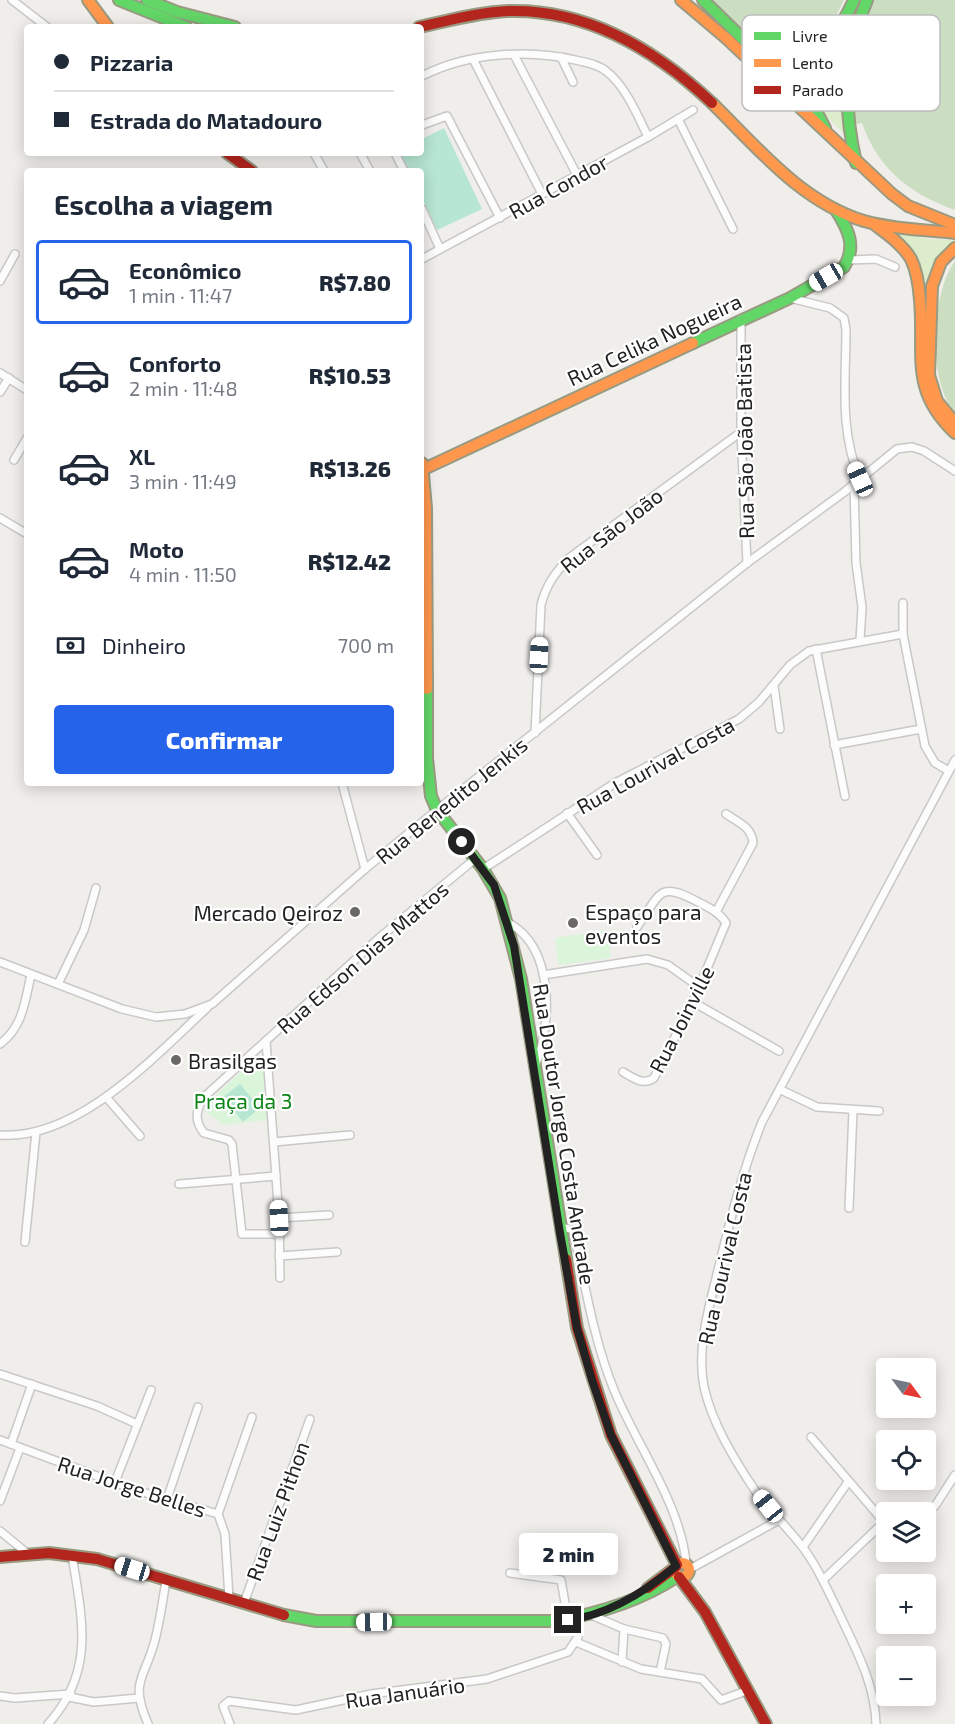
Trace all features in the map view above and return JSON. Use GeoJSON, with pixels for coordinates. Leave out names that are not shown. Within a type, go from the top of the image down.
{"type":"FeatureCollection","features":[{"type":"Feature","properties":{"kind":"main road"},"geometry":{"type":"LineString","coordinates":[[88,0],[106,24]]}},
{"type":"Feature","properties":{"kind":"main road"},"geometry":{"type":"LineString","coordinates":[[119,0],[179,24]]}},
{"type":"Feature","properties":{"kind":"main road"},"geometry":{"type":"LineString","coordinates":[[147,0],[225,24]]}},
{"type":"Feature","properties":{"kind":"main road"},"geometry":{"type":"LineString","coordinates":[[681,0],[742,53]]}},
{"type":"Feature","properties":{"kind":"main road"},"geometry":{"type":"LineString","coordinates":[[703,0],[742,38]]}},
{"type":"Feature","properties":{"kind":"main road"},"geometry":{"type":"LineString","coordinates":[[846,15],[854,0]]}},
{"type":"Feature","properties":{"kind":"main road"},"geometry":{"type":"LineString","coordinates":[[861,15],[867,0]]}},
{"type":"Feature","properties":{"kind":"main road"},"geometry":{"type":"LineString","coordinates":[[424,26],[510,11],[546,14],[596,23],[617,33],[681,75],[783,174],[836,210],[874,224],[955,233]]}},
{"type":"Feature","properties":{"kind":"main road"},"geometry":{"type":"LineString","coordinates":[[804,111],[856,163],[908,206],[955,225]]}},
{"type":"Feature","properties":{"kind":"main road"},"geometry":{"type":"LineString","coordinates":[[815,111],[828,134]]}},
{"type":"Feature","properties":{"kind":"main road"},"geometry":{"type":"LineString","coordinates":[[846,111],[856,163]]}},
{"type":"Feature","properties":{"kind":"main road"},"geometry":{"type":"LineString","coordinates":[[231,156],[248,168]]}},
{"type":"Feature","properties":{"kind":"main road"},"geometry":{"type":"LineString","coordinates":[[836,210],[850,235],[852,252],[849,260]]}},
{"type":"Feature","properties":{"kind":"main road"},"geometry":{"type":"LineString","coordinates":[[874,224],[905,251],[912,263],[919,299],[920,364],[924,391],[939,418],[955,432]]}},
{"type":"Feature","properties":{"kind":"main road"},"geometry":{"type":"LineString","coordinates":[[955,248],[941,262],[932,286],[929,375],[937,401],[955,423]]}},
{"type":"Feature","properties":{"kind":"main road","name":"Rua Celika Nogueira"},"geometry":{"type":"LineString","coordinates":[[424,466],[790,298],[844,267],[849,260]]}},
{"type":"Feature","properties":{"kind":"main road","name":"Rua Doutor Jorge Costa Andrade"},"geometry":{"type":"LineString","coordinates":[[424,488],[427,758],[430,796],[436,810],[483,869],[501,898],[508,923],[521,982],[577,1328],[611,1435],[660,1531],[766,1724]]}},
{"type":"Feature","properties":{"kind":"main road"},"geometry":{"type":"LineString","coordinates":[[0,1557],[28,1554],[72,1555],[98,1559],[291,1617],[336,1622],[574,1619],[591,1615],[645,1590],[666,1584],[682,1569]]}},
{"type":"Feature","properties":{"kind":"street"},"geometry":{"type":"LineString","coordinates":[[12,0],[43,24]]}},
{"type":"Feature","properties":{"kind":"street"},"geometry":{"type":"LineString","coordinates":[[514,55],[577,175]]}},
{"type":"Feature","properties":{"kind":"street"},"geometry":{"type":"LineString","coordinates":[[424,75],[473,59],[514,55],[561,57],[606,70],[618,84],[648,137]]}},
{"type":"Feature","properties":{"kind":"street"},"geometry":{"type":"LineString","coordinates":[[561,57],[573,82]]}},
{"type":"Feature","properties":{"kind":"street"},"geometry":{"type":"LineString","coordinates":[[473,59],[542,194]]}},
{"type":"Feature","properties":{"kind":"street","name":"Rua Condor"},"geometry":{"type":"LineString","coordinates":[[424,258],[648,137],[693,110]]}},
{"type":"Feature","properties":{"kind":"street"},"geometry":{"type":"LineString","coordinates":[[424,124],[447,116],[500,218]]}},
{"type":"Feature","properties":{"kind":"street"},"geometry":{"type":"LineString","coordinates":[[678,119],[733,229]]}},
{"type":"Feature","properties":{"kind":"street"},"geometry":{"type":"LineString","coordinates":[[424,213],[440,249]]}},
{"type":"Feature","properties":{"kind":"street"},"geometry":{"type":"LineString","coordinates":[[0,281],[15,254]]}},
{"type":"Feature","properties":{"kind":"street"},"geometry":{"type":"LineString","coordinates":[[849,260],[876,259],[895,267]]}},
{"type":"Feature","properties":{"kind":"street"},"geometry":{"type":"LineString","coordinates":[[790,298],[830,308],[844,318],[846,330],[845,428],[857,482],[856,563],[862,607],[860,640]]}},
{"type":"Feature","properties":{"kind":"street","name":"Rua São João Batista"},"geometry":{"type":"LineString","coordinates":[[741,319],[741,432],[747,563]]}},
{"type":"Feature","properties":{"kind":"street"},"geometry":{"type":"LineString","coordinates":[[0,373],[24,388]]}},
{"type":"Feature","properties":{"kind":"street"},"geometry":{"type":"LineString","coordinates":[[0,392],[9,378]]}},
{"type":"Feature","properties":{"kind":"street","name":"Rua São João"},"geometry":{"type":"LineString","coordinates":[[535,733],[542,606],[545,590],[553,576],[569,558],[741,432]]}},
{"type":"Feature","properties":{"kind":"street"},"geometry":{"type":"LineString","coordinates":[[14,460],[24,443]]}},
{"type":"Feature","properties":{"kind":"street","name":"Rua Benedito Jenkis"},"geometry":{"type":"LineString","coordinates":[[0,962],[122,1009],[156,1017],[172,1018],[212,1004],[365,869],[436,810],[747,563],[857,482],[897,449],[912,447],[924,451],[955,471]]}},
{"type":"Feature","properties":{"kind":"street"},"geometry":{"type":"LineString","coordinates":[[0,519],[24,532]]}},
{"type":"Feature","properties":{"kind":"street"},"geometry":{"type":"LineString","coordinates":[[903,603],[903,634],[921,729],[930,757],[949,771]]}},
{"type":"Feature","properties":{"kind":"street","name":"Rua Lourival Costa"},"geometry":{"type":"LineString","coordinates":[[483,869],[567,813],[644,766],[739,719],[774,686],[799,657],[816,649],[903,634]]}},
{"type":"Feature","properties":{"kind":"street"},"geometry":{"type":"LineString","coordinates":[[816,649],[845,796]]}},
{"type":"Feature","properties":{"kind":"street"},"geometry":{"type":"LineString","coordinates":[[774,686],[780,729]]}},
{"type":"Feature","properties":{"kind":"street"},"geometry":{"type":"LineString","coordinates":[[834,745],[921,729]]}},
{"type":"Feature","properties":{"kind":"street","name":"Rua Lourival Costa"},"geometry":{"type":"LineString","coordinates":[[876,1724],[876,1709],[868,1678],[823,1580],[802,1547],[756,1491],[738,1463],[712,1413],[704,1386],[701,1362],[708,1311],[746,1162],[762,1122],[955,760]]}},
{"type":"Feature","properties":{"kind":"street"},"geometry":{"type":"LineString","coordinates":[[343,786],[365,869]]}},
{"type":"Feature","properties":{"kind":"street"},"geometry":{"type":"LineString","coordinates":[[567,813],[597,855]]}},
{"type":"Feature","properties":{"kind":"street"},"geometry":{"type":"LineString","coordinates":[[637,927],[660,894],[667,889],[676,890],[716,912],[753,843],[753,835],[747,828],[726,814]]}},
{"type":"Feature","properties":{"kind":"street","name":"Rua Edson Dias Mattos"},"geometry":{"type":"LineString","coordinates":[[235,1179],[232,1144],[224,1138],[210,1137],[200,1129],[196,1116],[203,1098],[379,938],[475,859]]}},
{"type":"Feature","properties":{"kind":"street"},"geometry":{"type":"LineString","coordinates":[[58,984],[84,930],[96,888]]}},
{"type":"Feature","properties":{"kind":"street","name":"Rua Joinville"},"geometry":{"type":"LineString","coordinates":[[623,1072],[641,1082],[648,1082],[654,1078],[693,1002],[725,929],[724,919],[716,912]]}},
{"type":"Feature","properties":{"kind":"street"},"geometry":{"type":"LineString","coordinates":[[508,923],[527,936],[534,947],[543,975],[547,1023],[544,1041],[534,1069]]}},
{"type":"Feature","properties":{"kind":"street"},"geometry":{"type":"LineString","coordinates":[[543,975],[647,959],[668,965],[699,987]]}},
{"type":"Feature","properties":{"kind":"street"},"geometry":{"type":"LineString","coordinates":[[0,1044],[15,1030],[21,1016],[31,975]]}},
{"type":"Feature","properties":{"kind":"street"},"geometry":{"type":"LineString","coordinates":[[693,1002],[779,1051]]}},
{"type":"Feature","properties":{"kind":"street"},"geometry":{"type":"LineString","coordinates":[[0,1135],[36,1132],[66,1120],[106,1097],[212,1004]]}},
{"type":"Feature","properties":{"kind":"street"},"geometry":{"type":"LineString","coordinates":[[266,1041],[279,1218],[280,1278]]}},
{"type":"Feature","properties":{"kind":"street"},"geometry":{"type":"LineString","coordinates":[[781,1090],[817,1107],[879,1111]]}},
{"type":"Feature","properties":{"kind":"street"},"geometry":{"type":"LineString","coordinates":[[106,1097],[140,1136]]}},
{"type":"Feature","properties":{"kind":"street"},"geometry":{"type":"LineString","coordinates":[[849,1208],[853,1111]]}},
{"type":"Feature","properties":{"kind":"street"},"geometry":{"type":"LineString","coordinates":[[25,1242],[36,1132]]}},
{"type":"Feature","properties":{"kind":"street"},"geometry":{"type":"LineString","coordinates":[[274,1142],[350,1135]]}},
{"type":"Feature","properties":{"kind":"street"},"geometry":{"type":"LineString","coordinates":[[179,1184],[276,1176]]}},
{"type":"Feature","properties":{"kind":"street"},"geometry":{"type":"LineString","coordinates":[[235,1179],[240,1230],[245,1236],[279,1234]]}},
{"type":"Feature","properties":{"kind":"street"},"geometry":{"type":"LineString","coordinates":[[279,1218],[329,1215]]}},
{"type":"Feature","properties":{"kind":"street"},"geometry":{"type":"LineString","coordinates":[[559,1226],[573,1230],[597,1342],[614,1391],[670,1509],[684,1546],[682,1569]]}},
{"type":"Feature","properties":{"kind":"street"},"geometry":{"type":"LineString","coordinates":[[279,1256],[337,1252]]}},
{"type":"Feature","properties":{"kind":"street"},"geometry":{"type":"LineString","coordinates":[[0,1374],[97,1406],[137,1424]]}},
{"type":"Feature","properties":{"kind":"street"},"geometry":{"type":"LineString","coordinates":[[11,1444],[32,1383]]}},
{"type":"Feature","properties":{"kind":"street"},"geometry":{"type":"LineString","coordinates":[[115,1482],[151,1390]]}},
{"type":"Feature","properties":{"kind":"street"},"geometry":{"type":"LineString","coordinates":[[167,1499],[198,1407]]}},
{"type":"Feature","properties":{"kind":"street"},"geometry":{"type":"LineString","coordinates":[[218,1514],[252,1417]]}},
{"type":"Feature","properties":{"kind":"street","name":"Rua Luiz Pithon"},"geometry":{"type":"LineString","coordinates":[[244,1604],[310,1419]]}},
{"type":"Feature","properties":{"kind":"street"},"geometry":{"type":"LineString","coordinates":[[811,1437],[876,1512]]}},
{"type":"Feature","properties":{"kind":"street","name":"Rua Jorge Belles"},"geometry":{"type":"LineString","coordinates":[[0,1440],[115,1482],[218,1514],[225,1534],[229,1599]]}},
{"type":"Feature","properties":{"kind":"street"},"geometry":{"type":"LineString","coordinates":[[0,1501],[20,1448]]}},
{"type":"Feature","properties":{"kind":"street"},"geometry":{"type":"LineString","coordinates":[[936,1503],[955,1476]]}},
{"type":"Feature","properties":{"kind":"street"},"geometry":{"type":"LineString","coordinates":[[802,1547],[848,1482]]}},
{"type":"Feature","properties":{"kind":"street"},"geometry":{"type":"LineString","coordinates":[[682,1569],[779,1520]]}},
{"type":"Feature","properties":{"kind":"street"},"geometry":{"type":"LineString","coordinates":[[823,1580],[876,1530]]}},
{"type":"Feature","properties":{"kind":"street"},"geometry":{"type":"LineString","coordinates":[[0,1531],[28,1554]]}},
{"type":"Feature","properties":{"kind":"street"},"geometry":{"type":"LineString","coordinates":[[48,1724],[70,1696],[83,1651],[82,1621],[72,1555]]}},
{"type":"Feature","properties":{"kind":"street"},"geometry":{"type":"LineString","coordinates":[[510,1573],[561,1580],[574,1619],[576,1642],[641,1669],[702,1679],[721,1700],[749,1690]]}},
{"type":"Feature","properties":{"kind":"street"},"geometry":{"type":"LineString","coordinates":[[148,1724],[140,1698],[139,1680],[154,1642],[166,1580]]}},
{"type":"Feature","properties":{"kind":"street"},"geometry":{"type":"LineString","coordinates":[[591,1615],[624,1629],[663,1638],[666,1644],[660,1672]]}},
{"type":"Feature","properties":{"kind":"street"},"geometry":{"type":"LineString","coordinates":[[622,1662],[624,1629]]}},
{"type":"Feature","properties":{"kind":"street","name":"Rua Januário"},"geometry":{"type":"LineString","coordinates":[[230,1724],[224,1712],[226,1702],[296,1710],[371,1694],[468,1683],[559,1657],[568,1652],[576,1642]]}},
{"type":"Feature","properties":{"kind":"street"},"geometry":{"type":"LineString","coordinates":[[0,1696],[15,1698],[70,1696],[94,1702],[140,1698]]}},
{"type":"Feature","properties":{"kind":"green space"},"geometry":{"type":"Polygon","coordinates":[[[711,0],[844,0],[836,15],[742,15],[742,29],[711,0]]]}},
{"type":"Feature","properties":{"kind":"green space"},"geometry":{"type":"Polygon","coordinates":[[[873,0],[955,0],[955,210],[924,196],[898,178],[877,154],[862,123],[857,124],[855,111],[940,111],[940,15],[866,15],[873,0]]]}},
{"type":"Feature","properties":{"kind":"green space"},"geometry":{"type":"Polygon","coordinates":[[[821,111],[841,111],[846,136],[821,111]]]}},
{"type":"Feature","properties":{"kind":"green space"},"geometry":{"type":"Polygon","coordinates":[[[444,128],[482,209],[437,230],[424,202],[424,168],[408,168],[402,156],[424,156],[424,138],[444,128]]]}},
{"type":"Feature","properties":{"kind":"green space"},"geometry":{"type":"Polygon","coordinates":[[[896,232],[929,239],[955,240],[955,244],[940,256],[931,271],[926,307],[919,266],[910,249],[896,232]]]}},
{"type":"Feature","properties":{"kind":"green space"},"geometry":{"type":"Polygon","coordinates":[[[955,261],[955,413],[946,399],[940,381],[936,360],[936,337],[941,294],[947,275],[955,261]]]}},
{"type":"Feature","properties":{"kind":"green space"},"geometry":{"type":"Polygon","coordinates":[[[607,930],[611,958],[559,965],[555,938],[607,930]]]}},
{"type":"Feature","properties":{"kind":"green space","name":"Praça da 3"},"geometry":{"type":"Polygon","coordinates":[[[256,1057],[263,1058],[267,1120],[224,1125],[204,1111],[209,1102],[256,1057]]]}},
{"type":"Feature","properties":{"kind":"green space"},"geometry":{"type":"Polygon","coordinates":[[[240,1084],[260,1108],[243,1122],[223,1097],[240,1084]]]}},
{"type":"Feature","properties":{"kind":"traffic: fast"},"geometry":{"type":"LineString","coordinates":[[119,0],[179,24]]}},
{"type":"Feature","properties":{"kind":"traffic: fast"},"geometry":{"type":"LineString","coordinates":[[147,0],[177,12],[223,24]]}},
{"type":"Feature","properties":{"kind":"traffic: fast"},"geometry":{"type":"LineString","coordinates":[[703,0],[742,38]]}},
{"type":"Feature","properties":{"kind":"traffic: fast"},"geometry":{"type":"LineString","coordinates":[[846,15],[854,0]]}},
{"type":"Feature","properties":{"kind":"traffic: fast"},"geometry":{"type":"LineString","coordinates":[[861,15],[867,0]]}},
{"type":"Feature","properties":{"kind":"traffic: fast"},"geometry":{"type":"LineString","coordinates":[[816,111],[825,128]]}},
{"type":"Feature","properties":{"kind":"traffic: fast"},"geometry":{"type":"LineString","coordinates":[[848,111],[856,163]]}},
{"type":"Feature","properties":{"kind":"traffic: fast"},"geometry":{"type":"LineString","coordinates":[[693,343],[790,298],[844,267],[850,252],[850,245],[844,224],[836,210]]}},
{"type":"Feature","properties":{"kind":"traffic: fast"},"geometry":{"type":"LineString","coordinates":[[427,689],[427,758],[431,796],[437,810],[483,869],[500,898],[521,979],[566,1259]]}},
{"type":"Feature","properties":{"kind":"traffic: fast"},"geometry":{"type":"LineString","coordinates":[[284,1615],[316,1621],[555,1621],[619,1605],[650,1592],[678,1576]]}},
{"type":"Feature","properties":{"kind":"traffic: slow"},"geometry":{"type":"LineString","coordinates":[[88,0],[106,24]]}},
{"type":"Feature","properties":{"kind":"traffic: slow"},"geometry":{"type":"LineString","coordinates":[[681,0],[742,53]]}},
{"type":"Feature","properties":{"kind":"traffic: slow"},"geometry":{"type":"LineString","coordinates":[[712,103],[763,155],[820,201],[864,221],[886,226],[955,233]]}},
{"type":"Feature","properties":{"kind":"traffic: slow"},"geometry":{"type":"LineString","coordinates":[[804,111],[892,194],[908,206],[955,225]]}},
{"type":"Feature","properties":{"kind":"traffic: slow"},"geometry":{"type":"LineString","coordinates":[[874,224],[899,244],[913,264],[920,295],[921,355],[925,386],[940,417],[955,433]]}},
{"type":"Feature","properties":{"kind":"traffic: slow"},"geometry":{"type":"LineString","coordinates":[[955,248],[941,262],[932,286],[929,375],[937,401],[955,423]]}},
{"type":"Feature","properties":{"kind":"traffic: slow"},"geometry":{"type":"LineString","coordinates":[[424,469],[693,343]]}},
{"type":"Feature","properties":{"kind":"traffic: slow"},"geometry":{"type":"LineString","coordinates":[[424,486],[427,689]]}},
{"type":"Feature","properties":{"kind":"traffic: slow"},"geometry":{"type":"LineString","coordinates":[[679,1563],[685,1563],[689,1570],[685,1577],[679,1577],[675,1573],[675,1567],[679,1563]]}},
{"type":"Feature","properties":{"kind":"traffic: jam"},"geometry":{"type":"LineString","coordinates":[[424,26],[475,15],[509,11],[538,12],[567,17],[594,25],[644,50],[668,66],[712,103]]}},
{"type":"Feature","properties":{"kind":"traffic: jam"},"geometry":{"type":"LineString","coordinates":[[231,156],[248,168]]}},
{"type":"Feature","properties":{"kind":"traffic: jam"},"geometry":{"type":"LineString","coordinates":[[566,1259],[577,1328],[611,1435],[677,1565]]}},
{"type":"Feature","properties":{"kind":"traffic: jam"},"geometry":{"type":"LineString","coordinates":[[0,1557],[49,1553],[97,1559],[284,1615]]}},
{"type":"Feature","properties":{"kind":"traffic: jam"},"geometry":{"type":"LineString","coordinates":[[648,1588],[676,1567]]}},
{"type":"Feature","properties":{"kind":"traffic: jam"},"geometry":{"type":"LineString","coordinates":[[679,1577],[705,1612],[766,1724]]}},
{"type":"Feature","properties":{"kind":"place","name":"Mercado Qeiroz"},"geometry":{"type":"Point","coordinates":[355,912]}},
{"type":"Feature","properties":{"kind":"place","name":"Espaço para eventos"},"geometry":{"type":"Point","coordinates":[573,923]}},
{"type":"Feature","properties":{"kind":"place","name":"Brasilgas"},"geometry":{"type":"Point","coordinates":[176,1060]}},
{"type":"Feature","properties":{"kind":"route"},"geometry":{"type":"LineString","coordinates":[[462,842],[483,869],[501,898],[514,946],[577,1328],[592,1380],[611,1435],[676,1566],[628,1600],[591,1615],[568,1620]]}}]}
